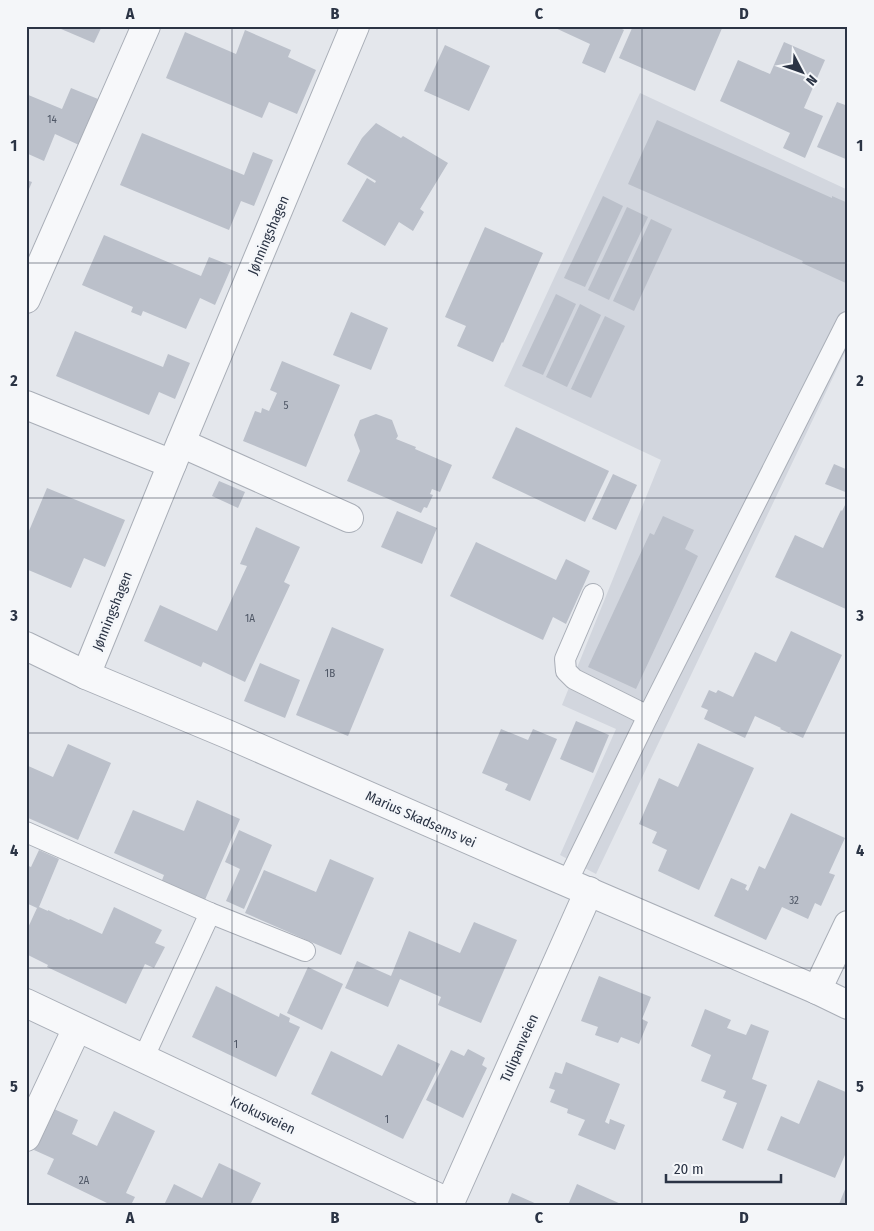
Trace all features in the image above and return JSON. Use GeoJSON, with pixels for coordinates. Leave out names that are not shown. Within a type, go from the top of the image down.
{"type":"FeatureCollection","features":[{"type":"Feature","properties":{"kind":"street"},"geometry":{"type":"LineString","coordinates":[[26,299],[146,26]]}},
{"type":"Feature","properties":{"kind":"street","name":"Jønningshagen"},"geometry":{"type":"LineString","coordinates":[[86,675],[176,453],[355,26]]}},
{"type":"Feature","properties":{"kind":"street"},"geometry":{"type":"LineString","coordinates":[[26,405],[176,453],[349,518]]}},
{"type":"Feature","properties":{"kind":"street","name":"Marius Skadsems vei"},"geometry":{"type":"LineString","coordinates":[[26,646],[86,675],[236,738],[848,1005]]}},
{"type":"Feature","properties":{"kind":"street","name":"Tulipanveien"},"geometry":{"type":"LineString","coordinates":[[449,1204],[578,887]]}},
{"type":"Feature","properties":{"kind":"street"},"geometry":{"type":"LineString","coordinates":[[817,990],[848,925]]}},
{"type":"Feature","properties":{"kind":"street","name":"Krokusveien"},"geometry":{"type":"LineString","coordinates":[[26,1003],[449,1204]]}},
{"type":"Feature","properties":{"kind":"street"},"geometry":{"type":"LineString","coordinates":[[26,1137],[76,1028]]}},
{"type":"Feature","properties":{"kind":"lane"},"geometry":{"type":"LineString","coordinates":[[578,887],[648,716],[847,322]]}},
{"type":"Feature","properties":{"kind":"lane"},"geometry":{"type":"LineString","coordinates":[[594,594],[565,659],[566,671],[574,679],[648,716]]}},
{"type":"Feature","properties":{"kind":"lane"},"geometry":{"type":"LineString","coordinates":[[26,832],[305,951]]}},
{"type":"Feature","properties":{"kind":"lane"},"geometry":{"type":"LineString","coordinates":[[142,1059],[210,912]]}},
{"type":"Feature","properties":{"kind":"shaded area"},"geometry":{"type":"Polygon","coordinates":[[[640,93],[848,190],[848,346],[596,874],[560,855],[616,729],[562,705],[661,460],[504,386],[640,93]]]}},
{"type":"Feature","properties":{"kind":"building"},"geometry":{"type":"Polygon","coordinates":[[[54,26],[102,26],[94,43],[54,26]]]}},
{"type":"Feature","properties":{"kind":"building"},"geometry":{"type":"Polygon","coordinates":[[[551,26],[616,26],[624,30],[605,73],[582,63],[590,44],[551,26]]]}},
{"type":"Feature","properties":{"kind":"building"},"geometry":{"type":"Polygon","coordinates":[[[633,26],[666,26],[670,28],[671,26],[723,26],[695,91],[619,58],[633,26]]]}},
{"type":"Feature","properties":{"kind":"building"},"geometry":{"type":"Polygon","coordinates":[[[245,30],[291,50],[288,57],[316,70],[297,114],[269,102],[262,118],[166,78],[185,32],[236,54],[245,30]]]}},
{"type":"Feature","properties":{"kind":"building"},"geometry":{"type":"Polygon","coordinates":[[[784,42],[825,60],[804,108],[823,116],[805,158],[783,148],[790,133],[720,101],[738,60],[770,74],[784,42]]]}},
{"type":"Feature","properties":{"kind":"building"},"geometry":{"type":"Polygon","coordinates":[[[445,45],[490,66],[469,111],[424,91],[445,45]]]}},
{"type":"Feature","properties":{"kind":"building"},"geometry":{"type":"Polygon","coordinates":[[[71,88],[98,99],[79,145],[55,134],[44,161],[26,153],[26,94],[62,109],[71,88]]]}},
{"type":"Feature","properties":{"kind":"building"},"geometry":{"type":"Polygon","coordinates":[[[837,102],[848,106],[848,160],[817,147],[837,102]]]}},
{"type":"Feature","properties":{"kind":"building"},"geometry":{"type":"Polygon","coordinates":[[[657,120],[832,198],[832,196],[848,203],[848,284],[802,263],[803,261],[628,184],[657,120]]]}},
{"type":"Feature","properties":{"kind":"building"},"geometry":{"type":"Polygon","coordinates":[[[376,123],[401,138],[403,136],[448,163],[420,209],[424,212],[413,231],[399,222],[385,246],[342,221],[367,178],[375,183],[376,181],[347,164],[362,138],[376,123]]]}},
{"type":"Feature","properties":{"kind":"building"},"geometry":{"type":"Polygon","coordinates":[[[142,133],[244,175],[253,152],[273,160],[254,206],[241,201],[229,230],[120,185],[142,133]]]}},
{"type":"Feature","properties":{"kind":"building"},"geometry":{"type":"Polygon","coordinates":[[[26,180],[32,182],[26,196],[26,180]]]}},
{"type":"Feature","properties":{"kind":"building"},"geometry":{"type":"Polygon","coordinates":[[[603,196],[623,206],[585,287],[564,278],[603,196]]]}},
{"type":"Feature","properties":{"kind":"building"},"geometry":{"type":"Polygon","coordinates":[[[627,207],[648,217],[609,300],[588,290],[627,207]]]}},
{"type":"Feature","properties":{"kind":"building"},"geometry":{"type":"Polygon","coordinates":[[[651,219],[672,229],[634,311],[613,301],[651,219]]]}},
{"type":"Feature","properties":{"kind":"building"},"geometry":{"type":"Polygon","coordinates":[[[485,227],[543,253],[493,362],[457,346],[466,326],[445,317],[485,227]]]}},
{"type":"Feature","properties":{"kind":"building"},"geometry":{"type":"Polygon","coordinates":[[[104,235],[201,276],[209,257],[232,266],[215,305],[200,298],[186,329],[143,311],[141,316],[131,312],[133,307],[82,285],[104,235]]]}},
{"type":"Feature","properties":{"kind":"building"},"geometry":{"type":"Polygon","coordinates":[[[556,294],[576,304],[543,375],[522,366],[556,294]]]}},
{"type":"Feature","properties":{"kind":"building"},"geometry":{"type":"Polygon","coordinates":[[[580,304],[601,315],[567,387],[546,377],[580,304]]]}},
{"type":"Feature","properties":{"kind":"building"},"geometry":{"type":"Polygon","coordinates":[[[351,312],[388,328],[371,370],[333,355],[351,312]]]}},
{"type":"Feature","properties":{"kind":"building"},"geometry":{"type":"Polygon","coordinates":[[[605,316],[625,326],[591,398],[571,389],[605,316]]]}},
{"type":"Feature","properties":{"kind":"building"},"geometry":{"type":"Polygon","coordinates":[[[75,331],[163,367],[168,354],[190,363],[175,399],[159,392],[149,415],[56,376],[75,331]]]}},
{"type":"Feature","properties":{"kind":"building"},"geometry":{"type":"Polygon","coordinates":[[[282,361],[340,385],[306,467],[243,441],[255,411],[261,413],[262,408],[269,411],[277,393],[270,390],[282,361]]]}},
{"type":"Feature","properties":{"kind":"building"},"geometry":{"type":"Polygon","coordinates":[[[376,414],[392,420],[398,436],[396,439],[452,465],[440,492],[432,489],[430,494],[433,495],[427,508],[424,507],[421,513],[347,481],[360,451],[354,435],[360,420],[376,414]]]}},
{"type":"Feature","properties":{"kind":"building"},"geometry":{"type":"Polygon","coordinates":[[[516,427],[609,471],[585,522],[492,478],[516,427]]]}},
{"type":"Feature","properties":{"kind":"building"},"geometry":{"type":"Polygon","coordinates":[[[834,464],[848,470],[848,493],[825,484],[834,464]]]}},
{"type":"Feature","properties":{"kind":"building"},"geometry":{"type":"Polygon","coordinates":[[[613,474],[637,485],[616,530],[592,519],[613,474]]]}},
{"type":"Feature","properties":{"kind":"building"},"geometry":{"type":"Polygon","coordinates":[[[219,481],[245,492],[238,508],[212,496],[219,481]]]}},
{"type":"Feature","properties":{"kind":"building"},"geometry":{"type":"Polygon","coordinates":[[[47,488],[125,520],[105,567],[84,558],[71,588],[26,569],[26,538],[47,488]]]}},
{"type":"Feature","properties":{"kind":"building"},"geometry":{"type":"Polygon","coordinates":[[[848,499],[848,610],[775,577],[795,535],[823,548],[848,499]]]}},
{"type":"Feature","properties":{"kind":"building"},"geometry":{"type":"Polygon","coordinates":[[[397,511],[437,528],[422,564],[381,547],[397,511]]]}},
{"type":"Feature","properties":{"kind":"building"},"geometry":{"type":"Polygon","coordinates":[[[663,516],[694,530],[685,549],[698,556],[636,689],[588,667],[650,533],[654,535],[663,516]]]}},
{"type":"Feature","properties":{"kind":"building"},"geometry":{"type":"Polygon","coordinates":[[[256,527],[300,547],[284,582],[290,585],[245,682],[203,662],[201,667],[144,641],[160,605],[217,631],[247,566],[240,564],[256,527]]]}},
{"type":"Feature","properties":{"kind":"building"},"geometry":{"type":"Polygon","coordinates":[[[476,542],[556,580],[566,559],[590,571],[566,624],[553,617],[543,640],[450,596],[476,542]]]}},
{"type":"Feature","properties":{"kind":"building"},"geometry":{"type":"Polygon","coordinates":[[[332,627],[384,649],[348,736],[296,715],[332,627]]]}},
{"type":"Feature","properties":{"kind":"building"},"geometry":{"type":"Polygon","coordinates":[[[791,631],[842,655],[803,738],[755,716],[745,738],[704,719],[708,710],[701,707],[709,690],[716,693],[718,690],[733,697],[755,652],[776,662],[791,631]]]}},
{"type":"Feature","properties":{"kind":"building"},"geometry":{"type":"Polygon","coordinates":[[[260,663],[300,680],[285,718],[244,701],[260,663]]]}},
{"type":"Feature","properties":{"kind":"building"},"geometry":{"type":"Polygon","coordinates":[[[576,721],[609,735],[593,773],[560,759],[576,721]]]}},
{"type":"Feature","properties":{"kind":"building"},"geometry":{"type":"Polygon","coordinates":[[[501,729],[528,740],[533,729],[557,739],[530,801],[505,790],[508,784],[482,773],[501,729]]]}},
{"type":"Feature","properties":{"kind":"building"},"geometry":{"type":"Polygon","coordinates":[[[698,743],[754,768],[699,890],[658,871],[667,850],[652,843],[657,832],[639,824],[659,778],[678,787],[698,743]]]}},
{"type":"Feature","properties":{"kind":"building"},"geometry":{"type":"Polygon","coordinates":[[[68,744],[111,763],[78,840],[26,817],[26,765],[53,777],[68,744]]]}},
{"type":"Feature","properties":{"kind":"building"},"geometry":{"type":"Polygon","coordinates":[[[197,800],[240,819],[204,902],[161,883],[164,875],[114,853],[133,810],[184,831],[197,800]]]}},
{"type":"Feature","properties":{"kind":"building"},"geometry":{"type":"Polygon","coordinates":[[[791,813],[845,838],[829,873],[835,875],[821,906],[815,903],[808,919],[782,907],[766,940],[714,916],[731,878],[747,885],[745,889],[748,891],[759,866],[765,869],[791,813]]]}},
{"type":"Feature","properties":{"kind":"building"},"geometry":{"type":"Polygon","coordinates":[[[239,830],[272,845],[244,909],[226,901],[240,869],[225,862],[239,830]]]}},
{"type":"Feature","properties":{"kind":"building"},"geometry":{"type":"Polygon","coordinates":[[[39,850],[59,859],[39,907],[102,934],[114,907],[162,930],[155,943],[165,947],[154,968],[145,964],[126,1004],[47,967],[48,965],[26,954],[26,932],[37,908],[26,903],[26,865],[31,867],[39,850]]]}},
{"type":"Feature","properties":{"kind":"building"},"geometry":{"type":"Polygon","coordinates":[[[330,859],[374,878],[341,955],[245,913],[264,870],[316,892],[330,859]]]}},
{"type":"Feature","properties":{"kind":"building"},"geometry":{"type":"Polygon","coordinates":[[[474,922],[517,940],[481,1023],[438,1005],[441,997],[400,979],[388,1007],[345,988],[357,961],[391,976],[409,931],[460,953],[474,922]]]}},
{"type":"Feature","properties":{"kind":"building"},"geometry":{"type":"Polygon","coordinates":[[[308,967],[343,984],[322,1030],[287,1013],[308,967]]]}},
{"type":"Feature","properties":{"kind":"building"},"geometry":{"type":"Polygon","coordinates":[[[599,976],[651,997],[642,1019],[648,1022],[639,1044],[621,1037],[618,1043],[595,1035],[598,1027],[581,1021],[599,976]]]}},
{"type":"Feature","properties":{"kind":"building"},"geometry":{"type":"Polygon","coordinates":[[[216,986],[279,1017],[280,1013],[290,1018],[289,1022],[300,1027],[276,1077],[192,1037],[216,986]]]}},
{"type":"Feature","properties":{"kind":"building"},"geometry":{"type":"Polygon","coordinates":[[[705,1009],[731,1020],[727,1028],[746,1035],[751,1024],[769,1031],[752,1079],[767,1085],[743,1149],[722,1140],[737,1103],[723,1098],[726,1091],[701,1081],[711,1055],[691,1046],[705,1009]]]}},
{"type":"Feature","properties":{"kind":"building"},"geometry":{"type":"Polygon","coordinates":[[[398,1044],[440,1064],[403,1139],[311,1094],[331,1051],[382,1076],[398,1044]]]}},
{"type":"Feature","properties":{"kind":"building"},"geometry":{"type":"Polygon","coordinates":[[[468,1049],[485,1058],[482,1065],[487,1068],[463,1118],[426,1100],[451,1050],[464,1056],[468,1049]]]}},
{"type":"Feature","properties":{"kind":"building"},"geometry":{"type":"Polygon","coordinates":[[[566,1062],[620,1084],[605,1122],[609,1124],[610,1119],[625,1125],[615,1150],[578,1135],[585,1120],[567,1113],[568,1109],[550,1102],[555,1090],[549,1088],[555,1072],[562,1074],[566,1062]]]}},
{"type":"Feature","properties":{"kind":"building"},"geometry":{"type":"Polygon","coordinates":[[[818,1080],[848,1093],[848,1148],[835,1178],[767,1150],[781,1116],[799,1124],[818,1080]]]}},
{"type":"Feature","properties":{"kind":"building"},"geometry":{"type":"Polygon","coordinates":[[[54,1109],[78,1120],[72,1134],[97,1146],[114,1111],[155,1131],[126,1193],[135,1197],[131,1205],[106,1205],[107,1203],[47,1174],[54,1159],[34,1150],[54,1109]]]}},
{"type":"Feature","properties":{"kind":"building"},"geometry":{"type":"Polygon","coordinates":[[[219,1163],[261,1183],[250,1205],[164,1205],[174,1184],[202,1198],[219,1163]]]}},
{"type":"Feature","properties":{"kind":"building"},"geometry":{"type":"Polygon","coordinates":[[[848,1182],[848,1205],[841,1205],[839,1204],[848,1182]]]}},
{"type":"Feature","properties":{"kind":"building"},"geometry":{"type":"Polygon","coordinates":[[[577,1184],[623,1205],[568,1205],[577,1184]]]}},
{"type":"Feature","properties":{"kind":"building"},"geometry":{"type":"Polygon","coordinates":[[[512,1193],[539,1205],[507,1205],[512,1193]]]}}]}
